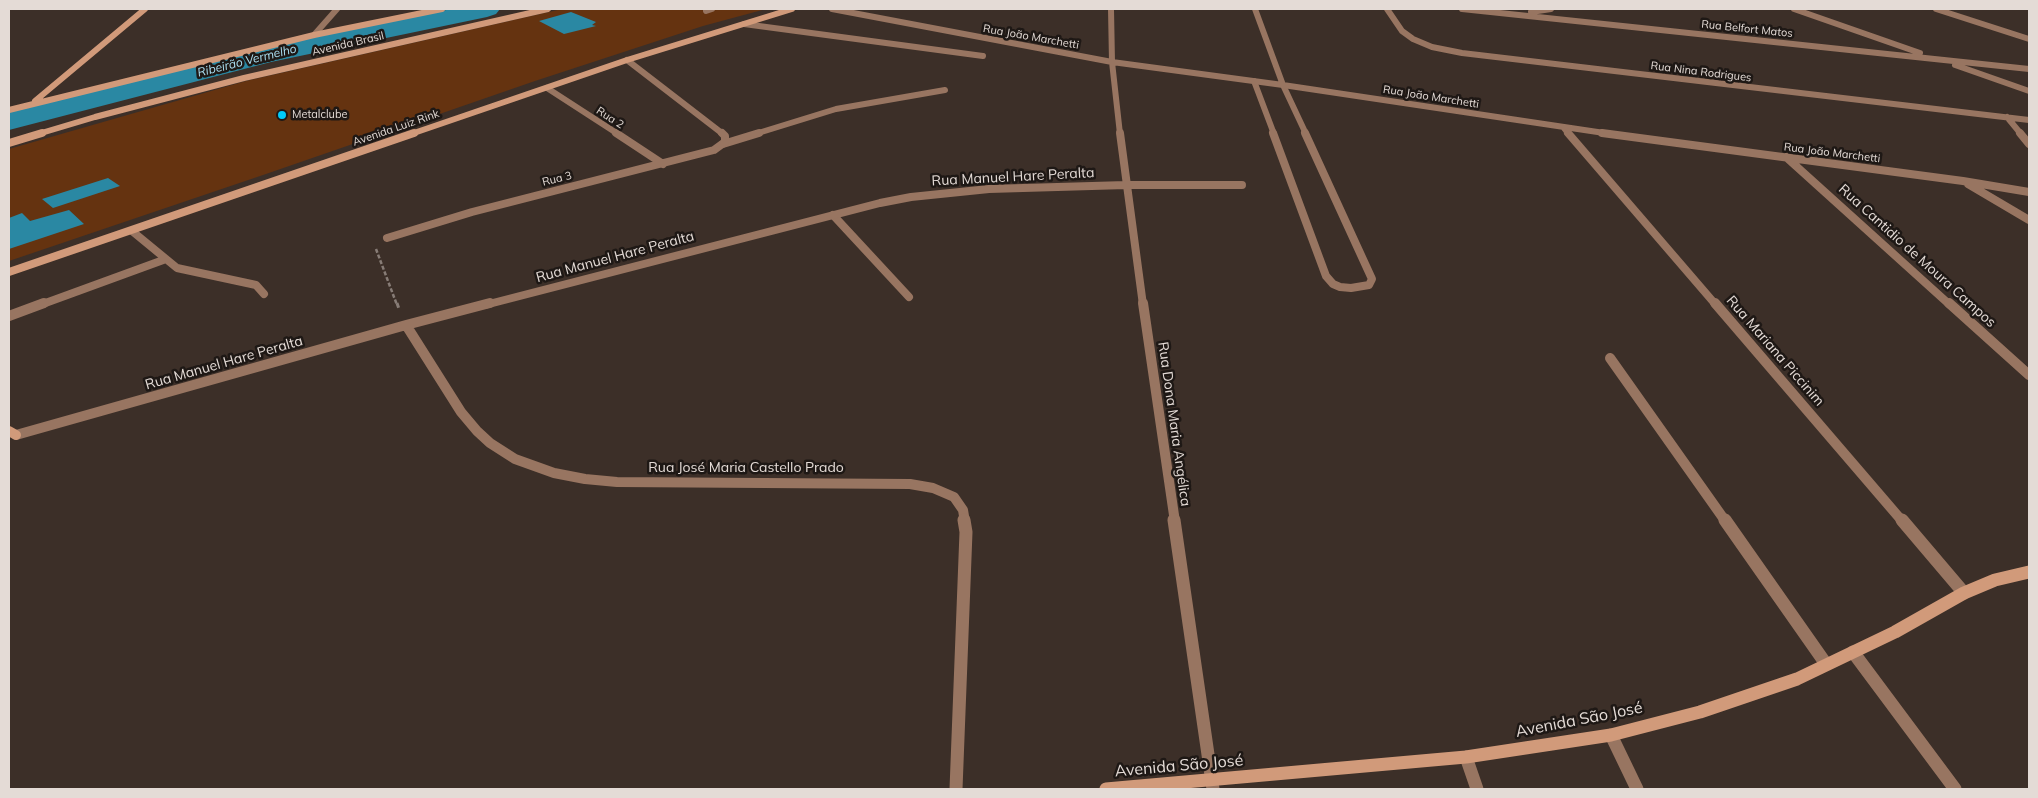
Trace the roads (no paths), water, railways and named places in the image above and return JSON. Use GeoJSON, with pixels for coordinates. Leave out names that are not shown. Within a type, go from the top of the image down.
{"type":"FeatureCollection","features":[{"type":"Feature","properties":{"kind":"main road"},"geometry":{"type":"LineString","coordinates":[[31,104],[145,9]]}},
{"type":"Feature","properties":{"kind":"main road","name":"Avenida Brasil"},"geometry":{"type":"LineString","coordinates":[[9,110],[314,36],[442,9]]}},
{"type":"Feature","properties":{"kind":"main road","name":"Avenida Brasil"},"geometry":{"type":"LineString","coordinates":[[9,143],[244,78],[548,9]]}},
{"type":"Feature","properties":{"kind":"main road","name":"Avenida Luiz Rink"},"geometry":{"type":"LineString","coordinates":[[9,272],[627,60],[792,9]]}},
{"type":"Feature","properties":{"kind":"main road","name":"Avenida São José"},"geometry":{"type":"LineString","coordinates":[[1106,789],[1213,785],[1466,757],[1612,735],[1700,712],[1797,680],[1826,664],[1895,632],[1964,593],[1995,580],[2029,572]]}},
{"type":"Feature","properties":{"kind":"street"},"geometry":{"type":"LineString","coordinates":[[314,36],[337,9]]}},
{"type":"Feature","properties":{"kind":"street","name":"Rua João Marchetti"},"geometry":{"type":"LineString","coordinates":[[832,9],[886,21],[1112,62],[1283,85],[1564,128],[1963,181],[2029,192]]}},
{"type":"Feature","properties":{"kind":"street","name":"Rua Dona Maria Angélica"},"geometry":{"type":"LineString","coordinates":[[1110,9],[1112,62],[1126,185],[1213,785]]}},
{"type":"Feature","properties":{"kind":"street"},"geometry":{"type":"LineString","coordinates":[[1254,82],[1326,276],[1333,284],[1340,287],[1368,286],[1371,284],[1372,279],[1283,85],[1255,9]]}},
{"type":"Feature","properties":{"kind":"street","name":"Rua Nina Rodrigues"},"geometry":{"type":"LineString","coordinates":[[1387,9],[1402,31],[1414,39],[1432,47],[1462,53],[2029,120]]}},
{"type":"Feature","properties":{"kind":"street","name":"Rua Belfort Matos"},"geometry":{"type":"LineString","coordinates":[[1462,9],[2029,69]]}},
{"type":"Feature","properties":{"kind":"street"},"geometry":{"type":"LineString","coordinates":[[1518,15],[1551,9]]}},
{"type":"Feature","properties":{"kind":"street"},"geometry":{"type":"LineString","coordinates":[[1794,9],[2029,91]]}},
{"type":"Feature","properties":{"kind":"street"},"geometry":{"type":"LineString","coordinates":[[1936,9],[2029,39]]}},
{"type":"Feature","properties":{"kind":"street"},"geometry":{"type":"LineString","coordinates":[[744,24],[983,56]]}},
{"type":"Feature","properties":{"kind":"street"},"geometry":{"type":"LineString","coordinates":[[627,60],[724,140]]}},
{"type":"Feature","properties":{"kind":"street","name":"Rua 2"},"geometry":{"type":"LineString","coordinates":[[546,88],[663,164]]}},
{"type":"Feature","properties":{"kind":"street","name":"Rua 3"},"geometry":{"type":"LineString","coordinates":[[387,238],[472,212],[714,150],[724,140],[836,109],[945,90]]}},
{"type":"Feature","properties":{"kind":"street"},"geometry":{"type":"LineString","coordinates":[[2007,117],[2029,144]]}},
{"type":"Feature","properties":{"kind":"street","name":"Rua Mariana Piccinim"},"geometry":{"type":"LineString","coordinates":[[1564,128],[1964,593]]}},
{"type":"Feature","properties":{"kind":"street","name":"Rua Cantidio de Moura Campos"},"geometry":{"type":"LineString","coordinates":[[1786,158],[2029,375]]}},
{"type":"Feature","properties":{"kind":"street"},"geometry":{"type":"LineString","coordinates":[[1963,181],[2029,220]]}},
{"type":"Feature","properties":{"kind":"street","name":"Rua Manuel Hare Peralta"},"geometry":{"type":"LineString","coordinates":[[11,435],[406,325],[880,203],[989,189],[1126,185],[1242,185]]}},
{"type":"Feature","properties":{"kind":"street"},"geometry":{"type":"LineString","coordinates":[[833,215],[908,297]]}},
{"type":"Feature","properties":{"kind":"street"},"geometry":{"type":"LineString","coordinates":[[132,231],[177,268],[256,285],[264,294]]}},
{"type":"Feature","properties":{"kind":"street"},"geometry":{"type":"LineString","coordinates":[[9,316],[166,259]]}},
{"type":"Feature","properties":{"kind":"street","name":"Rua José Maria Castello Prado"},"geometry":{"type":"LineString","coordinates":[[406,325],[461,412],[477,431],[490,443],[515,459],[554,473],[585,479],[617,482],[910,484],[933,488],[954,497],[963,510],[966,532],[956,789]]}},
{"type":"Feature","properties":{"kind":"street"},"geometry":{"type":"LineString","coordinates":[[1610,358],[1826,664]]}},
{"type":"Feature","properties":{"kind":"street"},"geometry":{"type":"LineString","coordinates":[[1853,652],[1956,789]]}},
{"type":"Feature","properties":{"kind":"street"},"geometry":{"type":"LineString","coordinates":[[1612,735],[1638,789]]}},
{"type":"Feature","properties":{"kind":"street"},"geometry":{"type":"LineString","coordinates":[[1466,757],[1477,789]]}},
{"type":"Feature","properties":{"kind":"water"},"geometry":{"type":"Polygon","coordinates":[[[571,12],[596,22],[592,25],[596,26],[564,34],[539,21],[571,12]]]}},
{"type":"Feature","properties":{"kind":"water"},"geometry":{"type":"Polygon","coordinates":[[[108,178],[120,186],[53,208],[42,199],[108,178]]]}},
{"type":"Feature","properties":{"kind":"water"},"geometry":{"type":"Polygon","coordinates":[[[69,210],[84,224],[9,249],[9,218],[22,213],[30,221],[69,210]]]}},
{"type":"Feature","properties":{"kind":"waterway","name":"Ribeirão Vermelho"},"geometry":{"type":"LineString","coordinates":[[9,121],[269,54],[487,9]]}},
{"type":"Feature","properties":{"kind":"place","name":"Metalclube"},"geometry":{"type":"Point","coordinates":[282,115]}}]}
